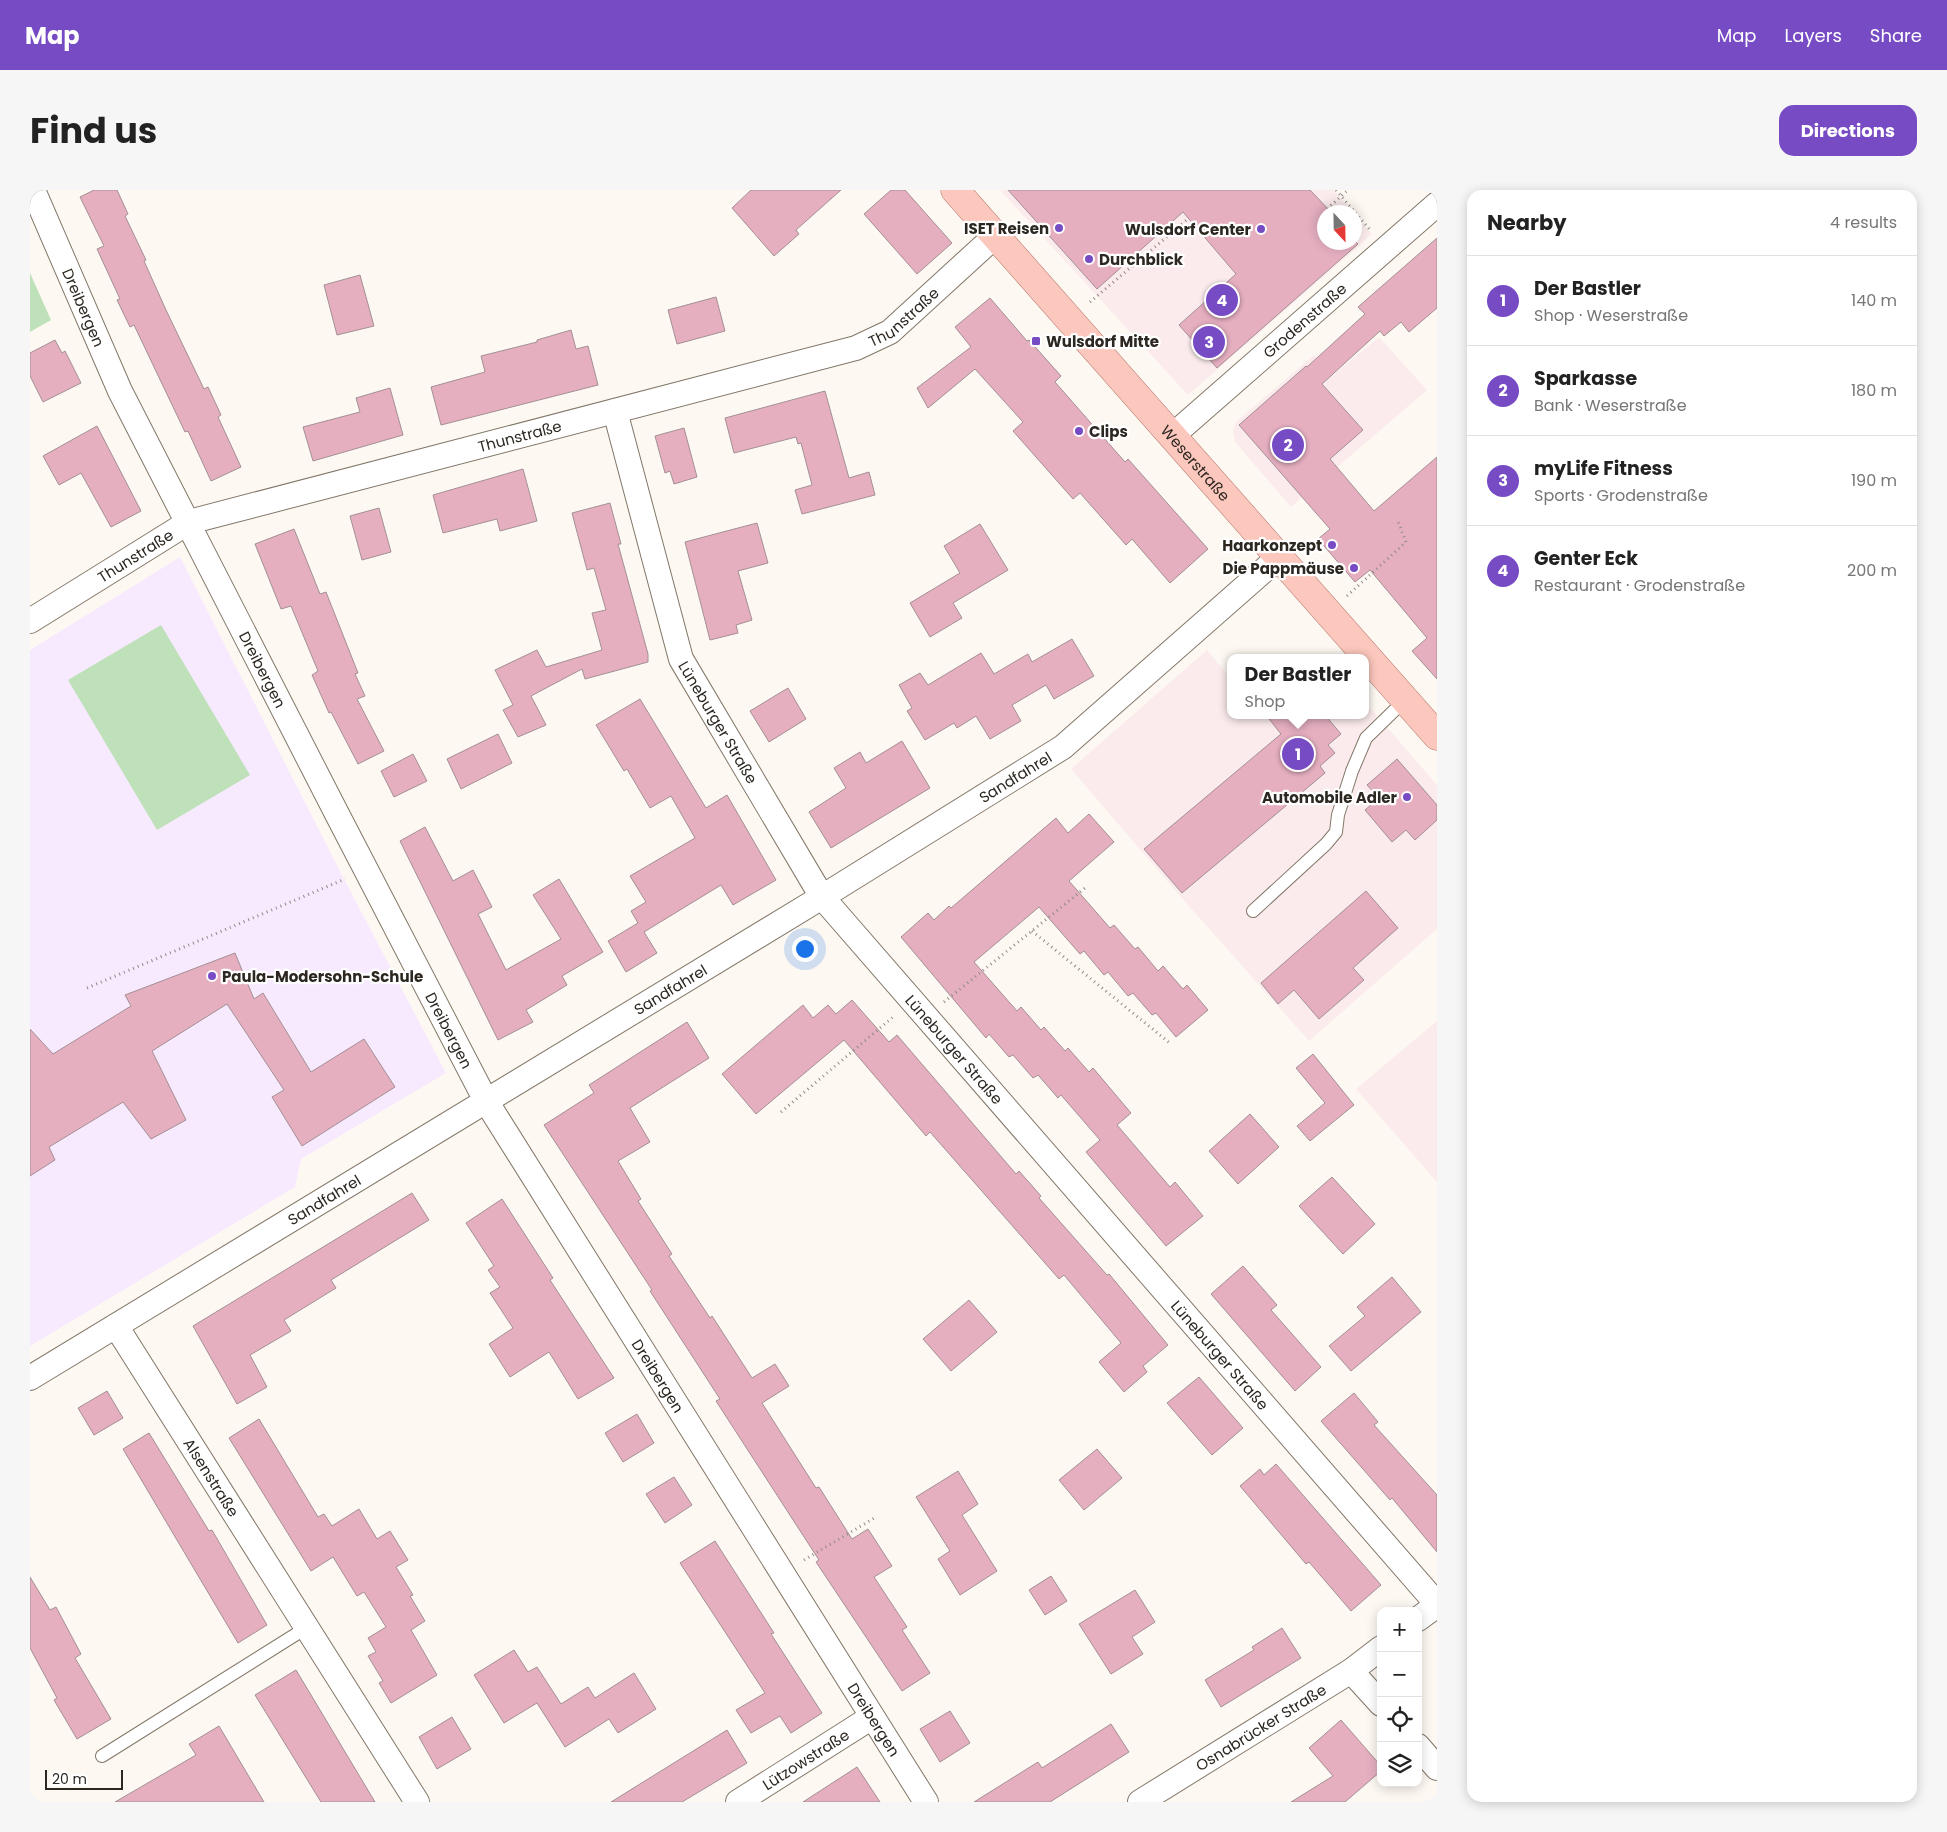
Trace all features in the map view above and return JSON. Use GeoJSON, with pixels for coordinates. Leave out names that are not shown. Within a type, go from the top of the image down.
{"type":"FeatureCollection","features":[{"type":"Feature","properties":{"kind":"main road","name":"Weserstraße"},"geometry":{"type":"LineString","coordinates":[[955,190],[1364,654]]}},
{"type":"Feature","properties":{"kind":"main road","name":"Weserstraße"},"geometry":{"type":"LineString","coordinates":[[1369,659],[1436,732]]}},
{"type":"Feature","properties":{"kind":"street","name":"Dreibergen"},"geometry":{"type":"LineString","coordinates":[[33,190],[120,391],[486,1101],[926,1802]]}},
{"type":"Feature","properties":{"kind":"street","name":"Grodenstraße"},"geometry":{"type":"LineString","coordinates":[[1172,436],[1437,204]]}},
{"type":"Feature","properties":{"kind":"street","name":"Thunstraße"},"geometry":{"type":"LineString","coordinates":[[30,621],[189,522],[856,348],[890,332],[995,236]]}},
{"type":"Feature","properties":{"kind":"street","name":"Lüneburger Straße"},"geometry":{"type":"LineString","coordinates":[[615,411],[681,659],[822,897],[1437,1604]]}},
{"type":"Feature","properties":{"kind":"street","name":"Sandfahrel"},"geometry":{"type":"LineString","coordinates":[[30,1378],[1010,782],[1063,747],[1279,557]]}},
{"type":"Feature","properties":{"kind":"street","name":"Alsenstraße"},"geometry":{"type":"LineString","coordinates":[[116,1326],[417,1802]]}},
{"type":"Feature","properties":{"kind":"street"},"geometry":{"type":"LineString","coordinates":[[1422,1616],[1437,1604]]}},
{"type":"Feature","properties":{"kind":"street","name":"Osnabrücker Straße"},"geometry":{"type":"LineString","coordinates":[[1140,1802],[1351,1671],[1377,1651]]}},
{"type":"Feature","properties":{"kind":"street"},"geometry":{"type":"LineString","coordinates":[[1351,1671],[1377,1700]]}},
{"type":"Feature","properties":{"kind":"street","name":"Lützowstraße"},"geometry":{"type":"LineString","coordinates":[[738,1802],[872,1717]]}},
{"type":"Feature","properties":{"kind":"street"},"geometry":{"type":"LineString","coordinates":[[1422,1751],[1437,1768]]}},
{"type":"Feature","properties":{"kind":"lane"},"geometry":{"type":"LineString","coordinates":[[1253,912],[1326,844],[1336,832],[1338,816],[1349,780],[1366,738],[1405,700]]}},
{"type":"Feature","properties":{"kind":"lane"},"geometry":{"type":"LineString","coordinates":[[102,1756],[306,1628]]}},
{"type":"Feature","properties":{"kind":"path"},"geometry":{"type":"LineString","coordinates":[[1336,190],[1386,248]]}},
{"type":"Feature","properties":{"kind":"path"},"geometry":{"type":"LineString","coordinates":[[1331,205],[1348,190]]}},
{"type":"Feature","properties":{"kind":"path"},"geometry":{"type":"LineString","coordinates":[[1070,320],[1189,218]]}},
{"type":"Feature","properties":{"kind":"path"},"geometry":{"type":"LineString","coordinates":[[1328,613],[1406,542],[1397,519]]}},
{"type":"Feature","properties":{"kind":"path"},"geometry":{"type":"LineString","coordinates":[[87,988],[366,870]]}},
{"type":"Feature","properties":{"kind":"path"},"geometry":{"type":"LineString","coordinates":[[781,1112],[920,1009],[1032,931],[1085,888]]}},
{"type":"Feature","properties":{"kind":"path"},"geometry":{"type":"LineString","coordinates":[[1032,931],[1171,1044]]}},
{"type":"Feature","properties":{"kind":"path"},"geometry":{"type":"LineString","coordinates":[[782,1573],[876,1517]]}},
{"type":"Feature","properties":{"kind":"shaded area"},"geometry":{"type":"Polygon","coordinates":[[[1000,190],[1333,190],[1347,205],[1317,205],[1317,250],[1354,250],[1188,395],[1000,190]]]}},
{"type":"Feature","properties":{"kind":"shaded area"},"geometry":{"type":"Polygon","coordinates":[[[1362,222],[1372,234],[1362,243],[1362,222]]]}},
{"type":"Feature","properties":{"kind":"shaded area"},"geometry":{"type":"Polygon","coordinates":[[[1379,337],[1427,390],[1291,507],[1235,442],[1233,431],[1236,422],[1314,355],[1333,375],[1379,337]]]}},
{"type":"Feature","properties":{"kind":"shaded area","name":"Paula-Modersohn-Schule"},"geometry":{"type":"Polygon","coordinates":[[[180,557],[344,879],[446,1073],[301,1159],[295,1187],[30,1346],[30,650],[180,557]]]}},
{"type":"Feature","properties":{"kind":"shaded area"},"geometry":{"type":"Polygon","coordinates":[[[1207,650],[1227,674],[1227,719],[1369,719],[1369,706],[1437,785],[1437,929],[1309,1041],[1181,897],[1071,769],[1207,650]]]}},
{"type":"Feature","properties":{"kind":"shaded area"},"geometry":{"type":"Polygon","coordinates":[[[1437,1021],[1437,1182],[1356,1089],[1437,1021]]]}},
{"type":"Feature","properties":{"kind":"green space"},"geometry":{"type":"Polygon","coordinates":[[[30,273],[51,320],[30,332],[30,273]]]}},
{"type":"Feature","properties":{"kind":"green space"},"geometry":{"type":"Polygon","coordinates":[[[161,625],[250,775],[157,830],[68,680],[161,625]]]}},
{"type":"Feature","properties":{"kind":"building"},"geometry":{"type":"Polygon","coordinates":[[[94,190],[117,190],[128,214],[125,216],[146,260],[144,261],[166,310],[204,389],[208,387],[221,415],[218,417],[241,467],[211,481],[188,431],[185,432],[134,325],[130,327],[117,300],[120,299],[97,249],[104,246],[80,197],[94,190]]]}},
{"type":"Feature","properties":{"kind":"building"},"geometry":{"type":"Polygon","coordinates":[[[751,190],[841,190],[796,230],[799,234],[774,256],[732,208],[751,190]]]}},
{"type":"Feature","properties":{"kind":"building"},"geometry":{"type":"Polygon","coordinates":[[[891,190],[905,190],[952,243],[917,274],[864,214],[891,190]]]}},
{"type":"Feature","properties":{"kind":"building"},"geometry":{"type":"Polygon","coordinates":[[[1008,190],[1310,190],[1324,205],[1317,205],[1317,250],[1351,250],[1217,368],[1179,325],[1236,274],[1183,212],[1097,289],[1008,190]]]}},
{"type":"Feature","properties":{"kind":"building"},"geometry":{"type":"Polygon","coordinates":[[[1437,238],[1437,308],[1409,332],[1401,322],[1384,336],[1380,331],[1322,384],[1363,430],[1330,459],[1374,511],[1437,457],[1437,679],[1412,651],[1427,638],[1370,570],[1355,582],[1318,539],[1330,529],[1239,425],[1365,314],[1358,307],[1437,238]]]}},
{"type":"Feature","properties":{"kind":"building"},"geometry":{"type":"Polygon","coordinates":[[[360,275],[374,326],[337,335],[324,285],[360,275]]]}},
{"type":"Feature","properties":{"kind":"building"},"geometry":{"type":"Polygon","coordinates":[[[716,297],[725,331],[677,344],[668,310],[716,297]]]}},
{"type":"Feature","properties":{"kind":"building"},"geometry":{"type":"Polygon","coordinates":[[[990,298],[1027,341],[1029,340],[1061,376],[1055,382],[1125,462],[1128,459],[1208,549],[1170,583],[1132,539],[1126,545],[1080,493],[1073,499],[1013,431],[1023,422],[975,369],[928,408],[917,388],[971,347],[955,327],[990,298]]]}},
{"type":"Feature","properties":{"kind":"building"},"geometry":{"type":"Polygon","coordinates":[[[571,330],[576,349],[588,346],[598,385],[441,425],[431,387],[485,372],[481,356],[537,342],[537,340],[571,330]]]}},
{"type":"Feature","properties":{"kind":"building"},"geometry":{"type":"Polygon","coordinates":[[[55,340],[62,353],[65,351],[81,383],[43,402],[30,376],[30,353],[55,340]]]}},
{"type":"Feature","properties":{"kind":"building"},"geometry":{"type":"Polygon","coordinates":[[[390,388],[403,435],[313,461],[303,427],[360,412],[356,398],[390,388]]]}},
{"type":"Feature","properties":{"kind":"building"},"geometry":{"type":"Polygon","coordinates":[[[825,391],[849,478],[869,472],[875,495],[802,514],[795,490],[812,485],[801,443],[798,444],[796,437],[734,453],[725,418],[825,391]]]}},
{"type":"Feature","properties":{"kind":"building"},"geometry":{"type":"Polygon","coordinates":[[[97,426],[141,511],[111,527],[81,473],[59,485],[43,456],[97,426]]]}},
{"type":"Feature","properties":{"kind":"building"},"geometry":{"type":"Polygon","coordinates":[[[684,428],[697,477],[674,484],[670,471],[665,473],[655,436],[684,428]]]}},
{"type":"Feature","properties":{"kind":"building"},"geometry":{"type":"Polygon","coordinates":[[[523,469],[537,521],[500,531],[497,519],[443,533],[433,495],[523,469]]]}},
{"type":"Feature","properties":{"kind":"building"},"geometry":{"type":"Polygon","coordinates":[[[610,503],[621,544],[618,544],[648,654],[648,662],[585,679],[582,669],[531,696],[546,725],[518,737],[503,710],[513,705],[495,670],[537,650],[546,667],[602,650],[592,613],[606,610],[594,568],[587,570],[572,513],[610,503]]]}},
{"type":"Feature","properties":{"kind":"building"},"geometry":{"type":"Polygon","coordinates":[[[379,508],[391,552],[362,560],[350,516],[379,508]]]}},
{"type":"Feature","properties":{"kind":"building"},"geometry":{"type":"Polygon","coordinates":[[[757,523],[768,563],[738,571],[752,620],[736,625],[738,633],[710,640],[685,542],[757,523]]]}},
{"type":"Feature","properties":{"kind":"building"},"geometry":{"type":"Polygon","coordinates":[[[980,524],[1008,570],[953,603],[962,618],[930,637],[910,603],[960,573],[944,546],[980,524]]]}},
{"type":"Feature","properties":{"kind":"building"},"geometry":{"type":"Polygon","coordinates":[[[294,529],[320,594],[326,592],[358,673],[355,674],[365,696],[357,699],[384,751],[358,764],[331,712],[329,713],[312,675],[318,671],[291,606],[281,609],[255,544],[294,529]]]}},
{"type":"Feature","properties":{"kind":"building"},"geometry":{"type":"Polygon","coordinates":[[[1072,639],[1094,676],[1054,699],[1046,685],[1012,705],[1021,721],[990,739],[976,716],[957,728],[954,723],[925,740],[907,711],[912,708],[899,685],[920,673],[928,685],[981,653],[994,674],[1028,654],[1032,662],[1072,639]]]}},
{"type":"Feature","properties":{"kind":"building"},"geometry":{"type":"Polygon","coordinates":[[[788,688],[806,719],[769,742],[750,711],[788,688]]]}},
{"type":"Feature","properties":{"kind":"building"},"geometry":{"type":"Polygon","coordinates":[[[640,699],[706,808],[727,795],[776,880],[733,905],[721,885],[644,932],[657,953],[626,972],[608,941],[638,923],[631,911],[646,902],[630,876],[695,838],[671,796],[650,808],[627,769],[624,771],[596,725],[640,699]]]}},
{"type":"Feature","properties":{"kind":"building"},"geometry":{"type":"Polygon","coordinates":[[[1269,719],[1328,719],[1341,734],[1328,745],[1335,753],[1320,766],[1325,773],[1182,893],[1144,849],[1281,734],[1269,719]]]}},
{"type":"Feature","properties":{"kind":"building"},"geometry":{"type":"Polygon","coordinates":[[[498,734],[512,763],[461,789],[447,759],[498,734]]]}},
{"type":"Feature","properties":{"kind":"building"},"geometry":{"type":"Polygon","coordinates":[[[902,741],[930,788],[831,848],[809,812],[846,788],[834,768],[860,752],[866,763],[902,741]]]}},
{"type":"Feature","properties":{"kind":"building"},"geometry":{"type":"Polygon","coordinates":[[[413,754],[427,781],[394,797],[381,771],[413,754]]]}},
{"type":"Feature","properties":{"kind":"building"},"geometry":{"type":"Polygon","coordinates":[[[1397,759],[1437,805],[1437,820],[1415,840],[1406,830],[1392,842],[1365,810],[1379,798],[1367,785],[1397,759]]]}},
{"type":"Feature","properties":{"kind":"building"},"geometry":{"type":"Polygon","coordinates":[[[1089,814],[1114,842],[1069,881],[1110,928],[1114,925],[1135,949],[1138,947],[1158,971],[1163,966],[1183,989],[1187,985],[1208,1010],[1176,1037],[1156,1013],[1152,1015],[1133,993],[1128,996],[1108,972],[1104,975],[1084,951],[1080,954],[1039,907],[974,962],[1017,1011],[1021,1007],[1041,1030],[1044,1027],[1065,1051],[1068,1048],[1089,1072],[1093,1068],[1131,1113],[1117,1125],[1170,1187],[1175,1182],[1203,1216],[1166,1246],[1086,1152],[1100,1140],[1061,1095],[1058,1098],[1038,1075],[1033,1078],[1013,1055],[1009,1057],[989,1034],[986,1038],[901,937],[928,913],[934,920],[949,906],[951,908],[1056,818],[1068,833],[1089,814]]]}},
{"type":"Feature","properties":{"kind":"building"},"geometry":{"type":"Polygon","coordinates":[[[425,827],[453,881],[473,870],[492,907],[478,914],[506,970],[561,939],[533,895],[559,879],[603,952],[562,976],[567,985],[526,1010],[533,1022],[498,1040],[400,841],[425,827]]]}},
{"type":"Feature","properties":{"kind":"building"},"geometry":{"type":"Polygon","coordinates":[[[1366,891],[1398,928],[1353,968],[1364,980],[1319,1019],[1294,990],[1278,1004],[1261,983],[1366,891]]]}},
{"type":"Feature","properties":{"kind":"building"},"geometry":{"type":"Polygon","coordinates":[[[235,953],[254,999],[263,993],[311,1072],[364,1039],[395,1087],[302,1146],[272,1097],[284,1090],[227,1004],[152,1051],[186,1120],[151,1139],[123,1102],[49,1147],[55,1160],[30,1176],[30,1029],[53,1054],[131,1006],[125,995],[235,953]]]}},
{"type":"Feature","properties":{"kind":"building"},"geometry":{"type":"Polygon","coordinates":[[[852,1000],[889,1042],[897,1035],[1016,1174],[1019,1171],[1041,1196],[1039,1198],[1107,1275],[1109,1274],[1168,1345],[1143,1366],[1147,1372],[1124,1392],[1099,1362],[1121,1343],[1064,1275],[1059,1279],[930,1132],[926,1136],[844,1040],[756,1114],[722,1074],[803,1005],[813,1018],[828,1005],[836,1014],[852,1000]]]}},
{"type":"Feature","properties":{"kind":"building"},"geometry":{"type":"Polygon","coordinates":[[[687,1022],[709,1058],[630,1108],[650,1142],[618,1161],[641,1199],[638,1201],[672,1254],[669,1256],[710,1318],[712,1316],[752,1378],[775,1364],[789,1386],[762,1403],[816,1488],[819,1487],[852,1539],[868,1529],[892,1566],[874,1577],[907,1627],[902,1630],[930,1673],[902,1691],[816,1562],[819,1560],[716,1401],[720,1399],[650,1291],[652,1290],[544,1125],[594,1093],[589,1085],[687,1022]]]}},
{"type":"Feature","properties":{"kind":"building"},"geometry":{"type":"Polygon","coordinates":[[[1313,1054],[1354,1105],[1310,1141],[1297,1126],[1325,1103],[1296,1068],[1313,1054]]]}},
{"type":"Feature","properties":{"kind":"building"},"geometry":{"type":"Polygon","coordinates":[[[1250,1114],[1279,1147],[1238,1184],[1209,1151],[1250,1114]]]}},
{"type":"Feature","properties":{"kind":"building"},"geometry":{"type":"Polygon","coordinates":[[[1332,1177],[1375,1224],[1343,1254],[1299,1206],[1332,1177]]]}},
{"type":"Feature","properties":{"kind":"building"},"geometry":{"type":"Polygon","coordinates":[[[412,1193],[429,1220],[331,1280],[336,1288],[284,1320],[291,1331],[250,1355],[267,1387],[237,1404],[193,1326],[412,1193]]]}},
{"type":"Feature","properties":{"kind":"building"},"geometry":{"type":"Polygon","coordinates":[[[502,1199],[553,1278],[550,1280],[614,1378],[578,1399],[549,1352],[510,1377],[489,1344],[513,1328],[490,1293],[500,1287],[488,1270],[494,1266],[466,1223],[502,1199]]]}},
{"type":"Feature","properties":{"kind":"building"},"geometry":{"type":"Polygon","coordinates":[[[1243,1266],[1277,1305],[1271,1310],[1321,1367],[1295,1391],[1211,1294],[1243,1266]]]}},
{"type":"Feature","properties":{"kind":"building"},"geometry":{"type":"Polygon","coordinates":[[[1392,1277],[1421,1312],[1351,1371],[1329,1346],[1365,1316],[1357,1307],[1392,1277]]]}},
{"type":"Feature","properties":{"kind":"building"},"geometry":{"type":"Polygon","coordinates":[[[969,1300],[997,1332],[951,1371],[923,1339],[969,1300]]]}},
{"type":"Feature","properties":{"kind":"building"},"geometry":{"type":"Polygon","coordinates":[[[1199,1377],[1243,1428],[1212,1455],[1167,1403],[1199,1377]]]}},
{"type":"Feature","properties":{"kind":"building"},"geometry":{"type":"Polygon","coordinates":[[[107,1391],[123,1418],[94,1435],[78,1408],[107,1391]]]}},
{"type":"Feature","properties":{"kind":"building"},"geometry":{"type":"Polygon","coordinates":[[[1354,1393],[1378,1422],[1374,1425],[1437,1495],[1437,1552],[1392,1498],[1390,1500],[1321,1421],[1354,1393]]]}},
{"type":"Feature","properties":{"kind":"building"},"geometry":{"type":"Polygon","coordinates":[[[637,1414],[654,1443],[623,1462],[605,1433],[637,1414]]]}},
{"type":"Feature","properties":{"kind":"building"},"geometry":{"type":"Polygon","coordinates":[[[259,1419],[318,1517],[324,1514],[332,1526],[359,1509],[377,1539],[390,1531],[408,1560],[396,1567],[413,1595],[410,1596],[425,1621],[411,1630],[437,1675],[391,1703],[379,1683],[383,1681],[368,1656],[376,1652],[368,1638],[386,1627],[364,1592],[357,1596],[333,1557],[311,1571],[229,1438],[259,1419]]]}},
{"type":"Feature","properties":{"kind":"building"},"geometry":{"type":"Polygon","coordinates":[[[149,1433],[209,1531],[212,1530],[267,1625],[238,1643],[123,1449],[149,1433]]]}},
{"type":"Feature","properties":{"kind":"building"},"geometry":{"type":"Polygon","coordinates":[[[1097,1449],[1122,1478],[1084,1510],[1059,1480],[1097,1449]]]}},
{"type":"Feature","properties":{"kind":"building"},"geometry":{"type":"Polygon","coordinates":[[[1276,1464],[1381,1585],[1351,1611],[1309,1562],[1306,1564],[1240,1486],[1260,1469],[1264,1475],[1276,1464]]]}},
{"type":"Feature","properties":{"kind":"building"},"geometry":{"type":"Polygon","coordinates":[[[958,1471],[978,1504],[962,1515],[997,1571],[960,1595],[938,1559],[950,1551],[916,1497],[958,1471]]]}},
{"type":"Feature","properties":{"kind":"building"},"geometry":{"type":"Polygon","coordinates":[[[674,1477],[692,1505],[665,1523],[646,1494],[674,1477]]]}},
{"type":"Feature","properties":{"kind":"building"},"geometry":{"type":"Polygon","coordinates":[[[715,1541],[774,1633],[771,1634],[822,1713],[791,1733],[780,1716],[751,1733],[736,1710],[765,1693],[680,1563],[715,1541]]]}},
{"type":"Feature","properties":{"kind":"building"},"geometry":{"type":"Polygon","coordinates":[[[1051,1576],[1067,1601],[1045,1615],[1029,1590],[1051,1576]]]}},
{"type":"Feature","properties":{"kind":"building"},"geometry":{"type":"Polygon","coordinates":[[[30,1577],[50,1610],[56,1607],[81,1654],[75,1658],[111,1719],[77,1739],[54,1700],[57,1698],[30,1648],[30,1577]]]}},
{"type":"Feature","properties":{"kind":"building"},"geometry":{"type":"Polygon","coordinates":[[[1135,1590],[1155,1622],[1132,1637],[1143,1654],[1111,1674],[1079,1624],[1135,1590]]]}},
{"type":"Feature","properties":{"kind":"building"},"geometry":{"type":"Polygon","coordinates":[[[1282,1628],[1301,1658],[1221,1707],[1205,1680],[1254,1650],[1252,1647],[1282,1628]]]}},
{"type":"Feature","properties":{"kind":"building"},"geometry":{"type":"Polygon","coordinates":[[[514,1650],[528,1672],[537,1667],[561,1704],[588,1687],[595,1698],[634,1673],[656,1709],[618,1733],[609,1719],[565,1747],[537,1703],[504,1723],[474,1675],[514,1650]]]}},
{"type":"Feature","properties":{"kind":"building"},"geometry":{"type":"Polygon","coordinates":[[[296,1670],[375,1802],[321,1802],[255,1695],[296,1670]]]}},
{"type":"Feature","properties":{"kind":"building"},"geometry":{"type":"Polygon","coordinates":[[[950,1711],[970,1743],[940,1762],[920,1729],[950,1711]]]}},
{"type":"Feature","properties":{"kind":"building"},"geometry":{"type":"Polygon","coordinates":[[[452,1717],[471,1749],[437,1769],[419,1737],[452,1717]]]}},
{"type":"Feature","properties":{"kind":"building"},"geometry":{"type":"Polygon","coordinates":[[[1341,1720],[1377,1761],[1377,1774],[1345,1802],[1291,1802],[1333,1776],[1309,1748],[1341,1720]]]}},
{"type":"Feature","properties":{"kind":"building"},"geometry":{"type":"Polygon","coordinates":[[[1111,1724],[1129,1752],[1050,1802],[974,1802],[1038,1762],[1042,1768],[1111,1724]]]}},
{"type":"Feature","properties":{"kind":"building"},"geometry":{"type":"Polygon","coordinates":[[[219,1726],[264,1802],[115,1802],[196,1755],[189,1744],[219,1726]]]}},
{"type":"Feature","properties":{"kind":"building"},"geometry":{"type":"Polygon","coordinates":[[[727,1730],[747,1763],[682,1802],[611,1802],[727,1730]]]}},
{"type":"Feature","properties":{"kind":"building"},"geometry":{"type":"Polygon","coordinates":[[[857,1767],[880,1802],[803,1802],[857,1767]]]}},
{"type":"Feature","properties":{"kind":"place","name":"ISET Reisen"},"geometry":{"type":"Point","coordinates":[1059,228]}},
{"type":"Feature","properties":{"kind":"place","name":"Wulsdorf Center"},"geometry":{"type":"Point","coordinates":[1261,229]}},
{"type":"Feature","properties":{"kind":"place","name":"Durchblick"},"geometry":{"type":"Point","coordinates":[1089,259]}},
{"type":"Feature","properties":{"kind":"place","name":"Genter Eck"},"geometry":{"type":"Point","coordinates":[1222,300]}},
{"type":"Feature","properties":{"kind":"place","name":"Wulsdorf Mitte"},"geometry":{"type":"Point","coordinates":[1036,341]}},
{"type":"Feature","properties":{"kind":"place","name":"myLife Fitness"},"geometry":{"type":"Point","coordinates":[1209,342]}},
{"type":"Feature","properties":{"kind":"place","name":"Clips"},"geometry":{"type":"Point","coordinates":[1079,431]}},
{"type":"Feature","properties":{"kind":"place","name":"Sparkasse"},"geometry":{"type":"Point","coordinates":[1288,445]}},
{"type":"Feature","properties":{"kind":"place","name":"Haarkonzept"},"geometry":{"type":"Point","coordinates":[1332,545]}},
{"type":"Feature","properties":{"kind":"place","name":"Die Pappmäuse"},"geometry":{"type":"Point","coordinates":[1354,568]}},
{"type":"Feature","properties":{"kind":"place","name":"Der Bastler"},"geometry":{"type":"Point","coordinates":[1298,754]}},
{"type":"Feature","properties":{"kind":"place","name":"Automobile Adler"},"geometry":{"type":"Point","coordinates":[1407,797]}},
{"type":"Feature","properties":{"kind":"place","name":"Paula-Modersohn-Schule"},"geometry":{"type":"Point","coordinates":[212,976]}}]}
